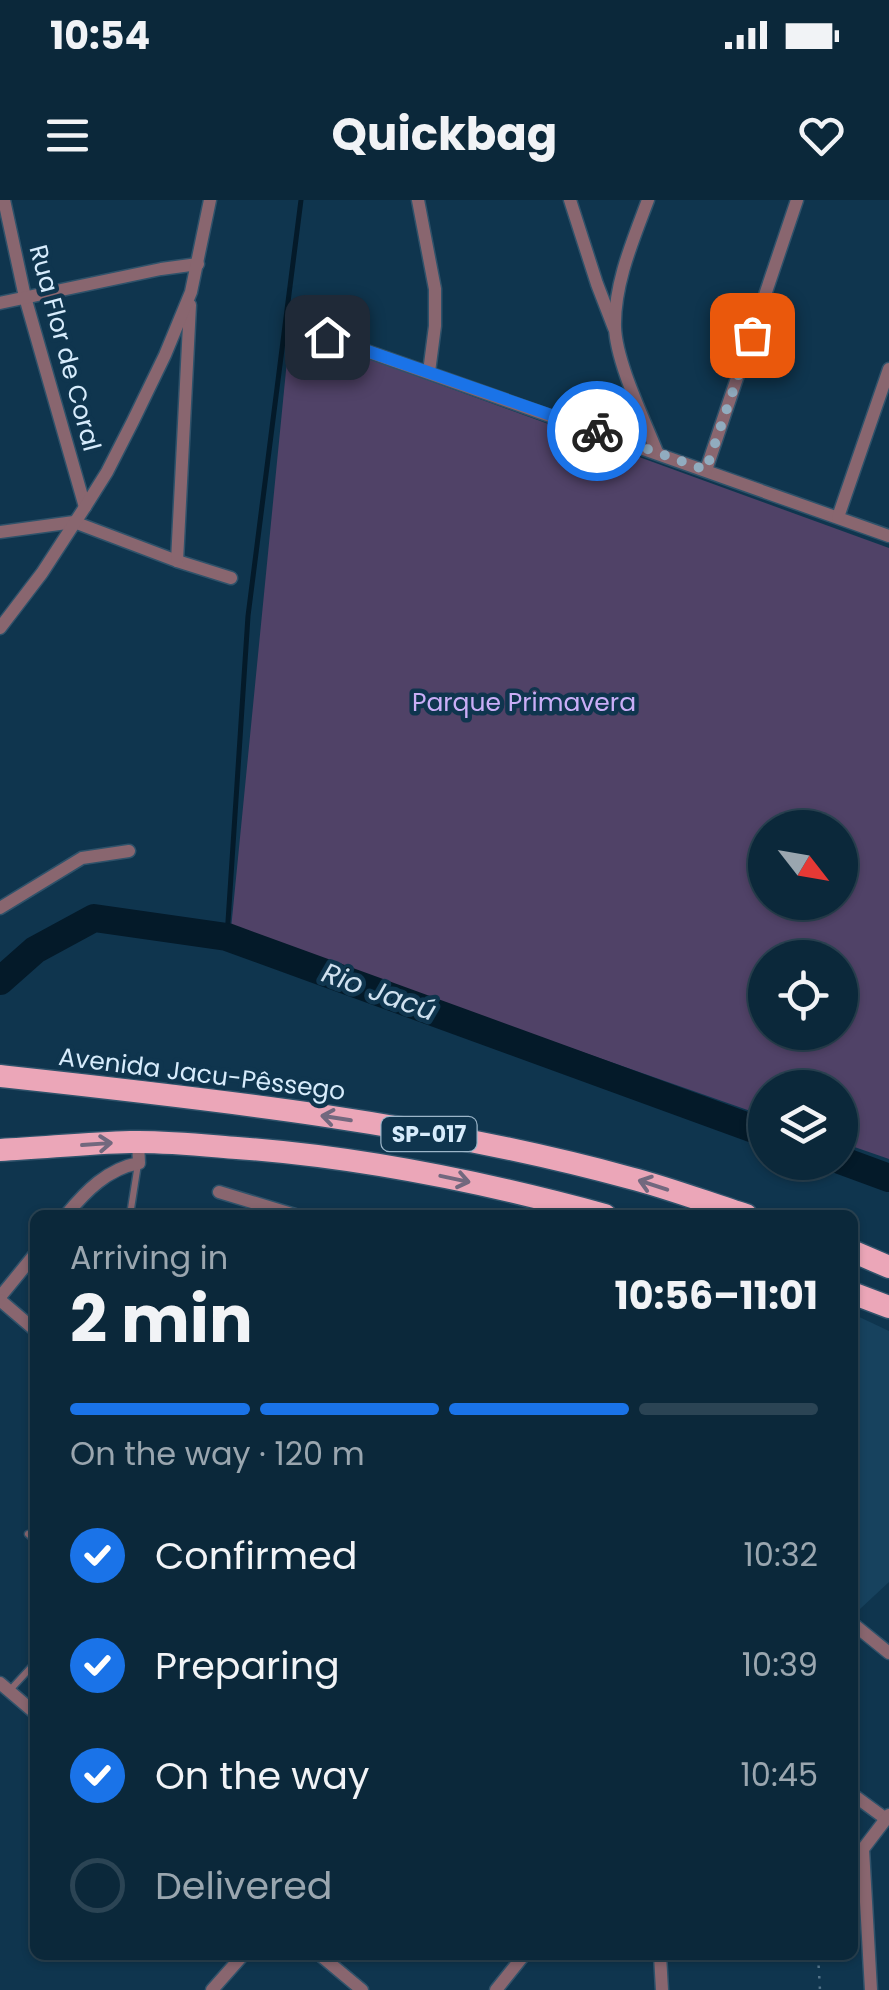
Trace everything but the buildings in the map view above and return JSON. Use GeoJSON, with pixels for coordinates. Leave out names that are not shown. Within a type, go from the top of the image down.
{"type":"FeatureCollection","features":[{"type":"Feature","properties":{"kind":"highway","name":"Avenida Jacu-Pêssego"},"geometry":{"type":"LineString","coordinates":[[0,1076],[230,1102],[376,1124],[632,1178],[731,1210]]}},
{"type":"Feature","properties":{"kind":"highway","name":"SP-017"},"geometry":{"type":"LineString","coordinates":[[0,1150],[298,1152],[374,1162],[586,1210]]}},
{"type":"Feature","properties":{"kind":"highway"},"geometry":{"type":"LineString","coordinates":[[858,1253],[889,1267]]}},
{"type":"Feature","properties":{"kind":"highway"},"geometry":{"type":"LineString","coordinates":[[858,1295],[889,1307]]}},
{"type":"Feature","properties":{"kind":"street","name":"Rua Flor de Coral"},"geometry":{"type":"LineString","coordinates":[[4,200],[25,296],[85,507]]}},
{"type":"Feature","properties":{"kind":"street"},"geometry":{"type":"LineString","coordinates":[[0,628],[85,507],[133,421],[191,292],[210,200]]}},
{"type":"Feature","properties":{"kind":"street"},"geometry":{"type":"LineString","coordinates":[[418,200],[435,289],[429,372]]}},
{"type":"Feature","properties":{"kind":"street"},"geometry":{"type":"LineString","coordinates":[[570,200],[624,367],[657,452]]}},
{"type":"Feature","properties":{"kind":"street"},"geometry":{"type":"LineString","coordinates":[[615,330],[618,288],[648,200]]}},
{"type":"Feature","properties":{"kind":"street"},"geometry":{"type":"LineString","coordinates":[[706,470],[798,200]]}},
{"type":"Feature","properties":{"kind":"street"},"geometry":{"type":"LineString","coordinates":[[0,303],[161,268],[198,264]]}},
{"type":"Feature","properties":{"kind":"street"},"geometry":{"type":"LineString","coordinates":[[177,561],[191,292]]}},
{"type":"Feature","properties":{"kind":"street"},"geometry":{"type":"LineString","coordinates":[[327,337],[889,536]]}},
{"type":"Feature","properties":{"kind":"street"},"geometry":{"type":"LineString","coordinates":[[838,518],[889,369]]}},
{"type":"Feature","properties":{"kind":"street"},"geometry":{"type":"LineString","coordinates":[[0,532],[74,522],[231,578]]}},
{"type":"Feature","properties":{"kind":"street"},"geometry":{"type":"LineString","coordinates":[[0,908],[82,858],[129,851]]}},
{"type":"Feature","properties":{"kind":"street"},"geometry":{"type":"LineString","coordinates":[[70,1210],[138,1153]]}},
{"type":"Feature","properties":{"kind":"street"},"geometry":{"type":"LineString","coordinates":[[218,1192],[278,1210]]}},
{"type":"Feature","properties":{"kind":"street"},"geometry":{"type":"LineString","coordinates":[[30,1260],[0,1299],[30,1326]]}},
{"type":"Feature","properties":{"kind":"street"},"geometry":{"type":"LineString","coordinates":[[858,1629],[889,1653]]}},
{"type":"Feature","properties":{"kind":"street"},"geometry":{"type":"LineString","coordinates":[[5,1687],[30,1709]]}},
{"type":"Feature","properties":{"kind":"street"},"geometry":{"type":"LineString","coordinates":[[858,1798],[887,1817],[858,1849],[872,1990]]}},
{"type":"Feature","properties":{"kind":"street"},"geometry":{"type":"LineString","coordinates":[[212,1990],[239,1960]]}},
{"type":"Feature","properties":{"kind":"street"},"geometry":{"type":"LineString","coordinates":[[326,1960],[362,1990]]}},
{"type":"Feature","properties":{"kind":"street"},"geometry":{"type":"LineString","coordinates":[[496,1990],[520,1960]]}},
{"type":"Feature","properties":{"kind":"street"},"geometry":{"type":"LineString","coordinates":[[660,1960],[662,1990]]}},
{"type":"Feature","properties":{"kind":"lane"},"geometry":{"type":"LineString","coordinates":[[131,1210],[138,1153]]}},
{"type":"Feature","properties":{"kind":"lane"},"geometry":{"type":"LineString","coordinates":[[5,1687],[30,1666]]}},
{"type":"Feature","properties":{"kind":"path"},"geometry":{"type":"LineString","coordinates":[[818,1960],[820,1990]]}},
{"type":"Feature","properties":{"kind":"shaded area"},"geometry":{"type":"Polygon","coordinates":[[[858,1316],[889,1331],[889,1582],[860,1609],[858,1316]]]}},
{"type":"Feature","properties":{"kind":"green space","name":"Parque Primavera"},"geometry":{"type":"Polygon","coordinates":[[[290,330],[889,548],[889,1159],[858,1148],[858,1070],[748,1070],[748,1110],[231,929],[290,330]]]}},
{"type":"Feature","properties":{"kind":"waterway"},"geometry":{"type":"LineString","coordinates":[[227,937],[248,616],[301,200]]}},
{"type":"Feature","properties":{"kind":"waterway","name":"Rio Jacú"},"geometry":{"type":"LineString","coordinates":[[0,981],[35,950],[94,918],[227,937],[748,1127]]}},
{"type":"Feature","properties":{"kind":"waterway","name":"Rio Jacú"},"geometry":{"type":"LineString","coordinates":[[858,1167],[889,1178]]}},
{"type":"Feature","properties":{"kind":"way so far"},"geometry":{"type":"LineString","coordinates":[[597,431],[706,470],[752,335]]}},
{"type":"Feature","properties":{"kind":"route"},"geometry":{"type":"LineString","coordinates":[[327,337],[597,431]]}}]}
